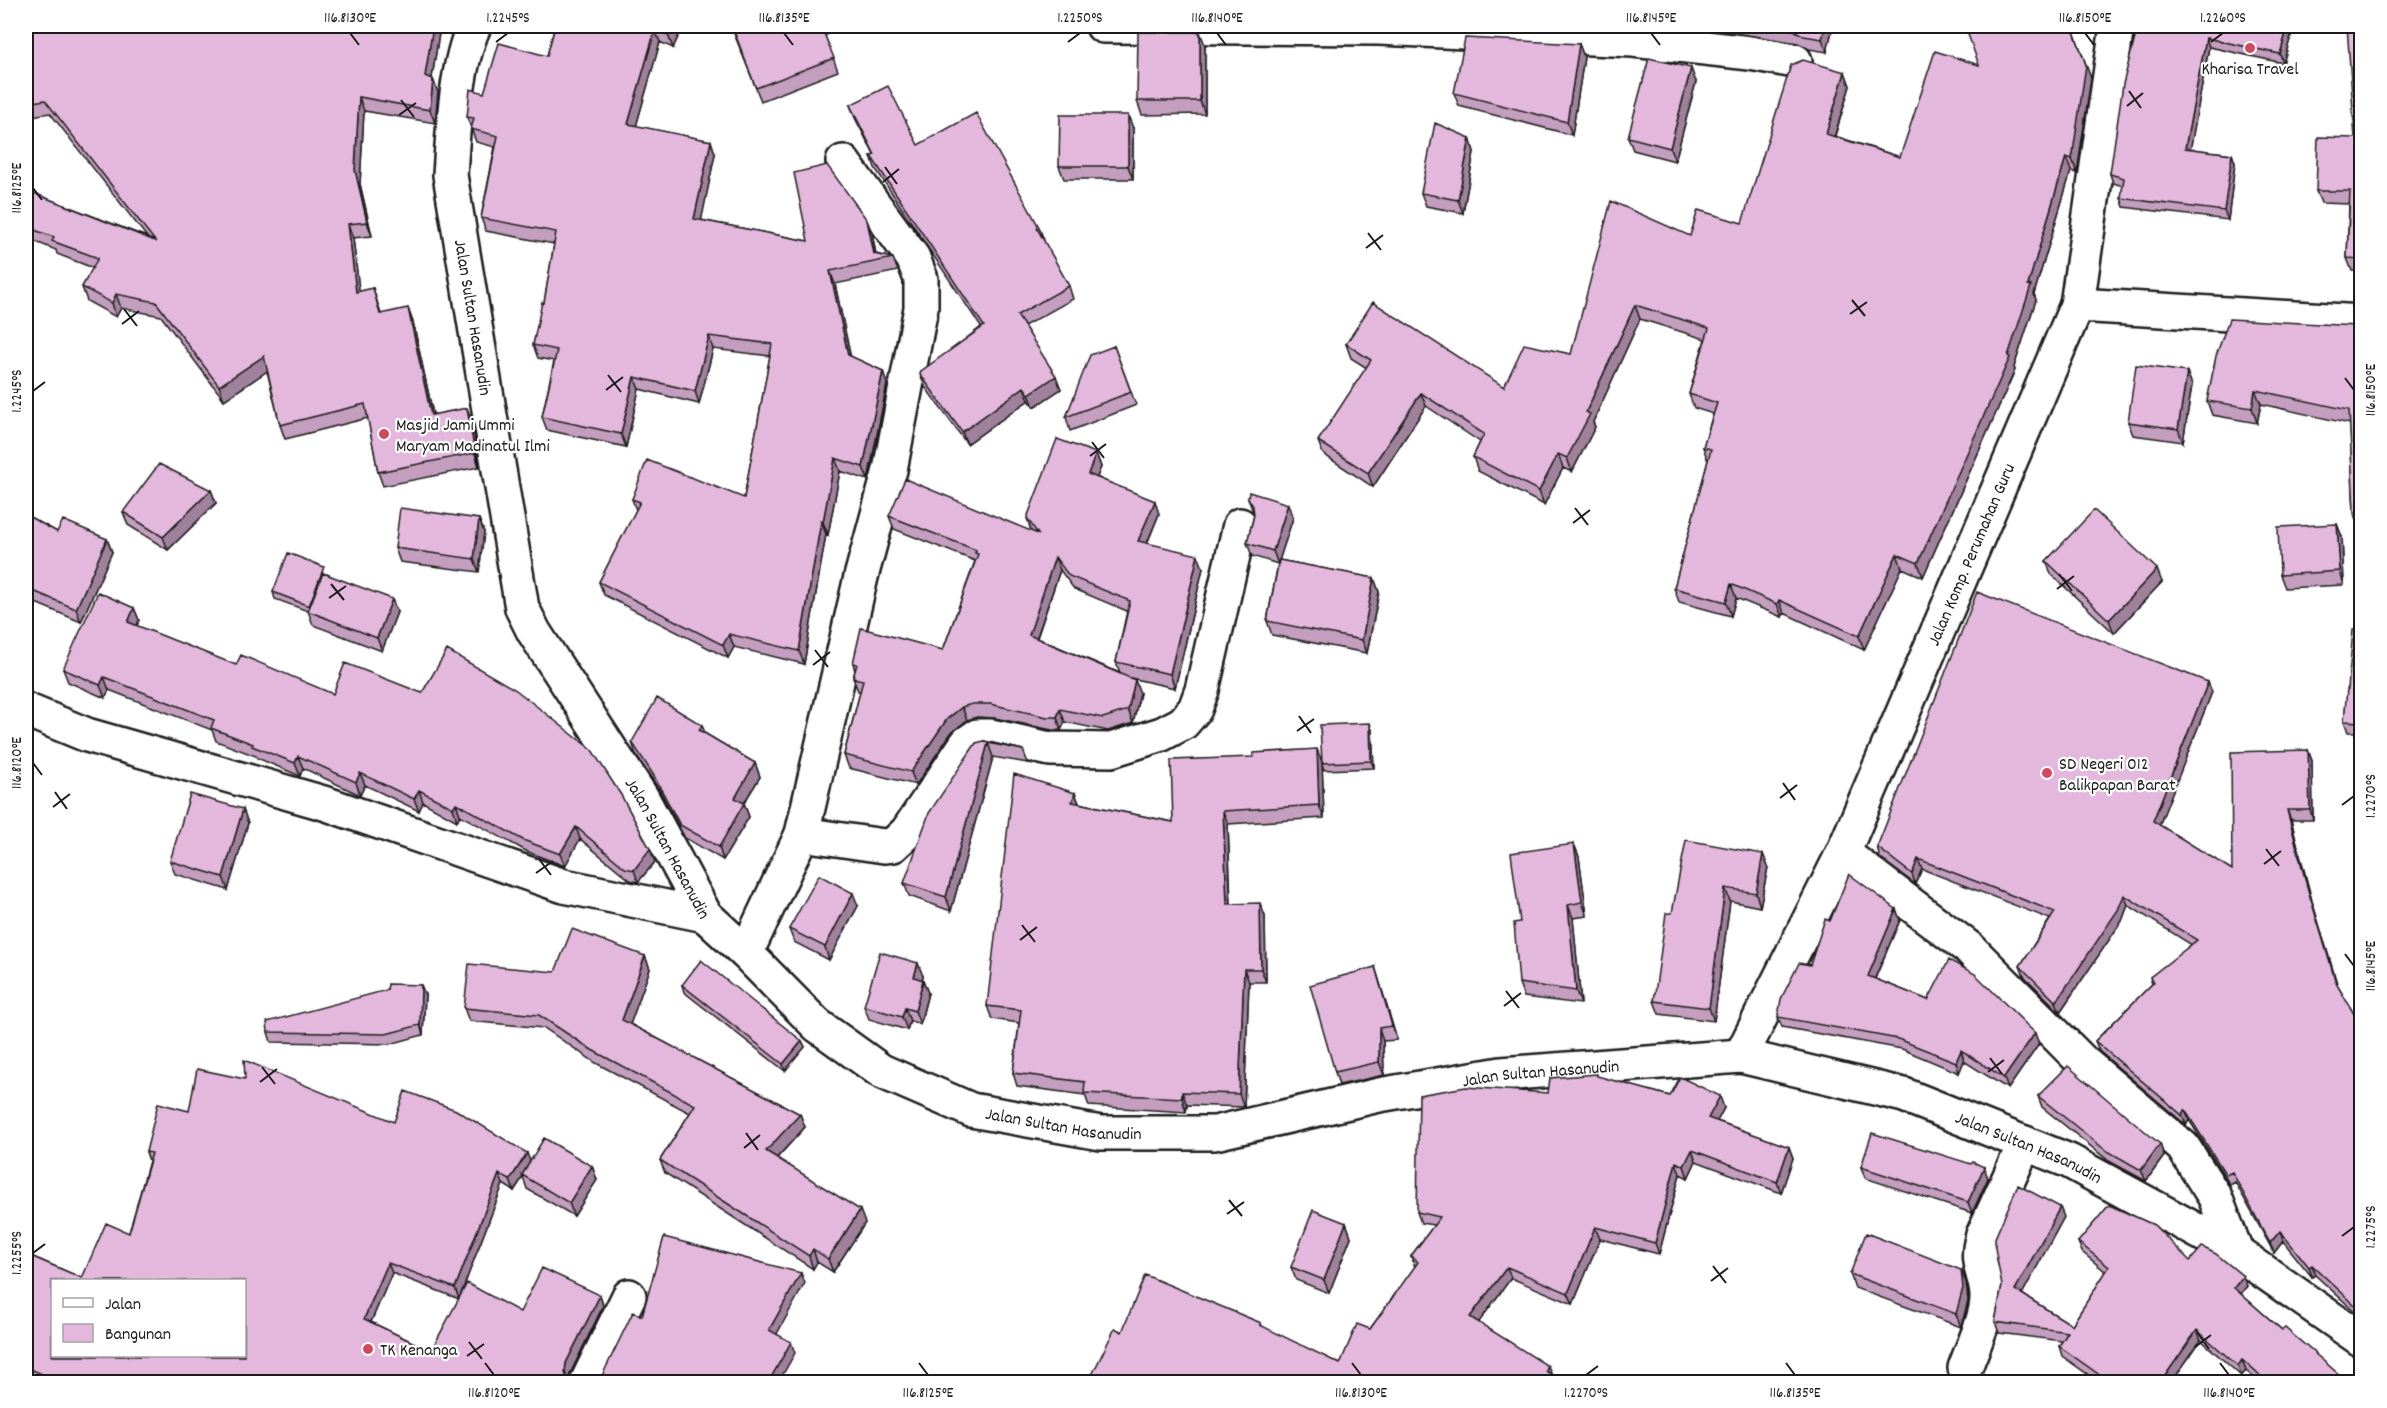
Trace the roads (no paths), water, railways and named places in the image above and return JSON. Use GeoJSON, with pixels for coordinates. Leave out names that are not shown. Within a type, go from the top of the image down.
{"type":"FeatureCollection","features":[{"type":"Feature","properties":{"kind":"street","name":"Jalan Sultan Hasanudin"},"geometry":{"type":"LineString","coordinates":[[474,26],[467,41],[454,116],[450,175],[522,608],[534,632],[642,798],[705,915],[817,1025],[881,1071],[971,1110],[1101,1134],[1215,1133],[1379,1095],[1501,1074],[1741,1056],[1904,1095],[2069,1161],[2236,1252],[2361,1341]]}},
{"type":"Feature","properties":{"kind":"street"},"geometry":{"type":"LineString","coordinates":[[1103,26],[1458,29],[1633,40],[1750,53],[1795,61]]}},
{"type":"Feature","properties":{"kind":"street","name":"Jalan Komp. Perumahan Guru"},"geometry":{"type":"LineString","coordinates":[[1741,1056],[1843,853],[2077,305],[2117,26]]}},
{"type":"Feature","properties":{"kind":"street"},"geometry":{"type":"LineString","coordinates":[[746,953],[802,834],[861,577],[890,470],[921,308],[921,279],[913,258],[843,162]]}},
{"type":"Feature","properties":{"kind":"street"},"geometry":{"type":"LineString","coordinates":[[2077,305],[2361,322]]}},
{"type":"Feature","properties":{"kind":"street"},"geometry":{"type":"LineString","coordinates":[[802,834],[884,846],[893,845],[907,832],[967,743],[977,736],[991,736],[1050,749],[1111,750],[1162,734],[1183,723],[1195,709],[1202,690],[1240,525]]}},
{"type":"Feature","properties":{"kind":"street"},"geometry":{"type":"LineString","coordinates":[[26,710],[87,735],[327,804],[564,886],[705,915]]}},
{"type":"Feature","properties":{"kind":"street"},"geometry":{"type":"LineString","coordinates":[[1843,853],[1970,949],[2083,1062],[2183,1147],[2215,1197],[2236,1252]]}},
{"type":"Feature","properties":{"kind":"street"},"geometry":{"type":"LineString","coordinates":[[1965,1368],[1987,1298],[1978,1256],[1979,1247],[2025,1143]]}},
{"type":"Feature","properties":{"kind":"street"},"geometry":{"type":"LineString","coordinates":[[587,1383],[629,1296]]}},
{"type":"Feature","properties":{"kind":"place","name":"Kharisa Travel"},"geometry":{"type":"Point","coordinates":[2250,48]}},
{"type":"Feature","properties":{"kind":"place","name":"Masjid Jami Ummi Maryam Madinatul Ilmi"},"geometry":{"type":"Point","coordinates":[384,434]}},
{"type":"Feature","properties":{"kind":"place","name":"SD Negeri 012 Balikpapan Barat"},"geometry":{"type":"Point","coordinates":[2047,773]}},
{"type":"Feature","properties":{"kind":"place","name":"TK Kenanga"},"geometry":{"type":"Point","coordinates":[368,1349]}}]}
